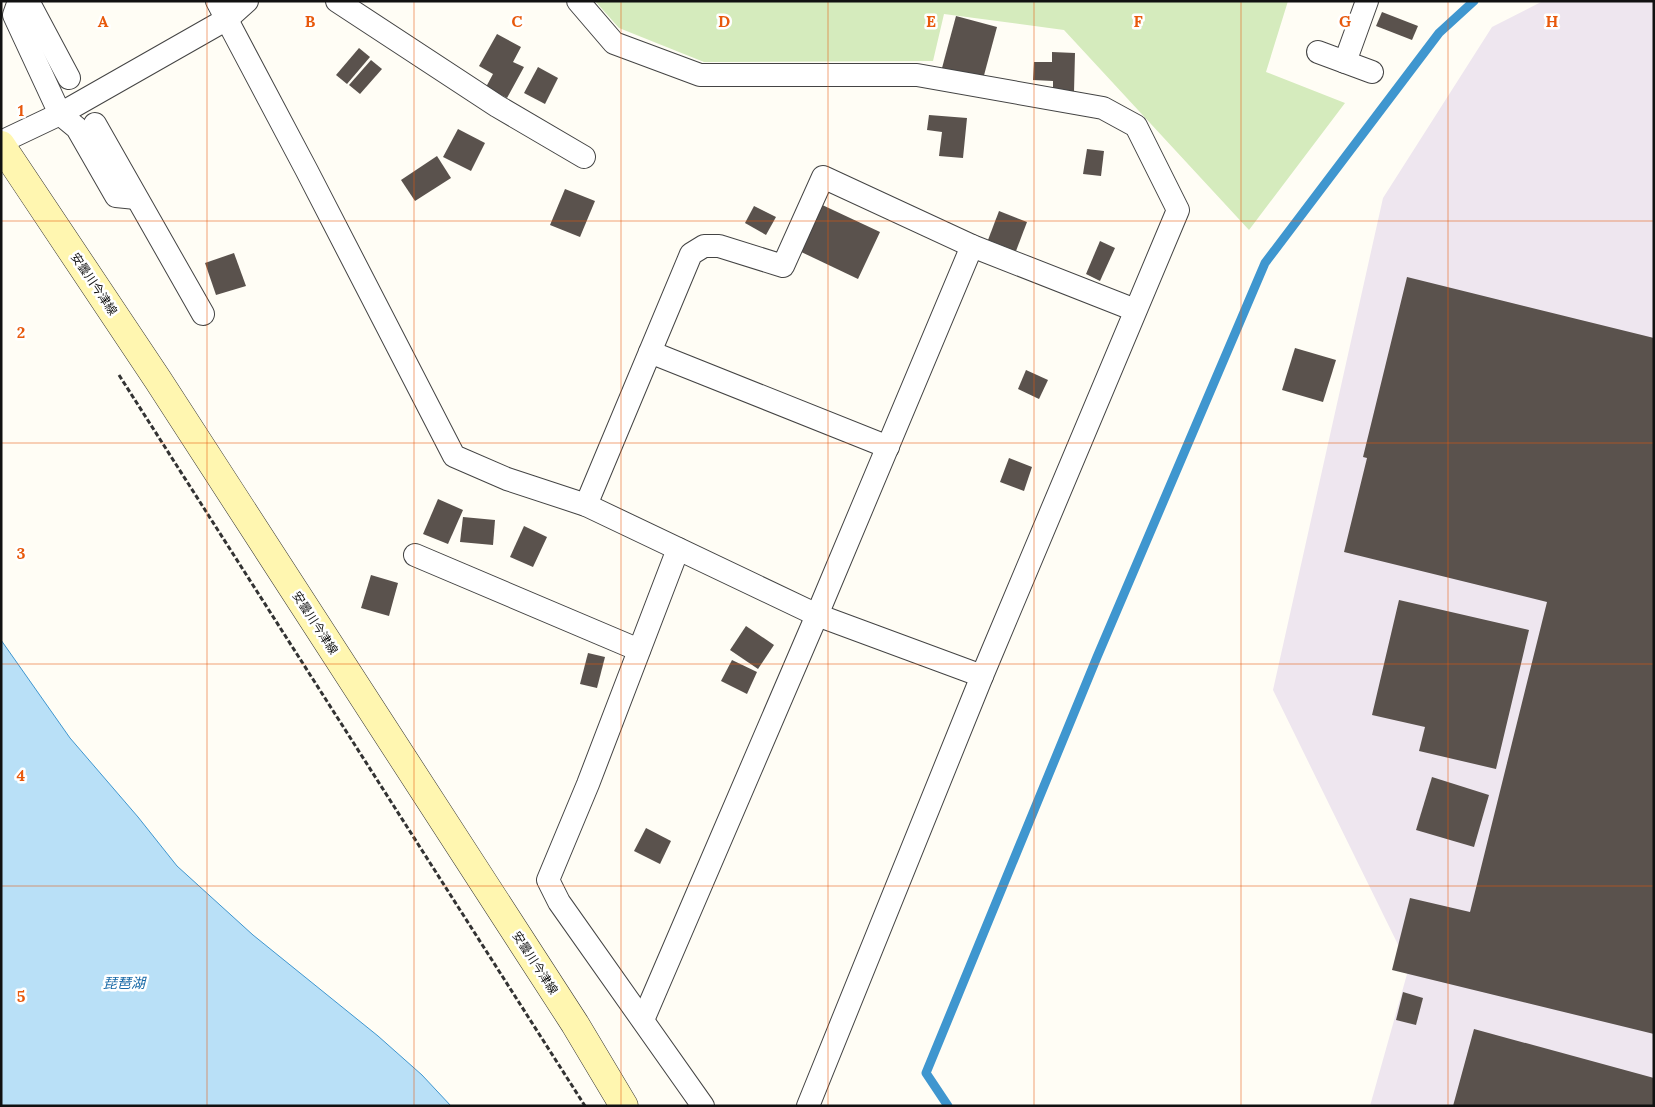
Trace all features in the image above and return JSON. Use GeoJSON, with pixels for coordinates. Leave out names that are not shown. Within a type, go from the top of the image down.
{"type":"FeatureCollection","features":[{"type":"Feature","properties":{"kind":"main road","name":"安曇川今津線"},"geometry":{"type":"LineString","coordinates":[[1,143],[158,380],[575,1024],[624,1106]]}},
{"type":"Feature","properties":{"kind":"street"},"geometry":{"type":"LineString","coordinates":[[19,1],[14,15],[60,114],[77,128],[116,196],[136,198]]}},
{"type":"Feature","properties":{"kind":"street"},"geometry":{"type":"LineString","coordinates":[[28,1],[69,78]]}},
{"type":"Feature","properties":{"kind":"street"},"geometry":{"type":"LineString","coordinates":[[1,143],[60,114],[222,10],[247,1]]}},
{"type":"Feature","properties":{"kind":"street"},"geometry":{"type":"LineString","coordinates":[[337,1],[497,106],[584,157]]}},
{"type":"Feature","properties":{"kind":"street"},"geometry":{"type":"LineString","coordinates":[[578,1],[614,43],[700,75],[916,75],[1103,108],[1136,126],[1178,210],[982,676],[816,1101]]}},
{"type":"Feature","properties":{"kind":"street"},"geometry":{"type":"LineString","coordinates":[[1345,62],[1367,1]]}},
{"type":"Feature","properties":{"kind":"street"},"geometry":{"type":"LineString","coordinates":[[222,10],[454,456],[507,479],[586,505],[817,615],[982,676]]}},
{"type":"Feature","properties":{"kind":"street"},"geometry":{"type":"LineString","coordinates":[[1318,52],[1372,72]]}},
{"type":"Feature","properties":{"kind":"street"},"geometry":{"type":"LineString","coordinates":[[95,124],[204,314]]}},
{"type":"Feature","properties":{"kind":"street"},"geometry":{"type":"LineString","coordinates":[[586,505],[690,254],[704,246],[719,246],[783,266],[823,177],[972,246],[1136,310]]}},
{"type":"Feature","properties":{"kind":"street"},"geometry":{"type":"LineString","coordinates":[[643,1020],[817,615],[972,246]]}},
{"type":"Feature","properties":{"kind":"street"},"geometry":{"type":"LineString","coordinates":[[650,352],[888,447]]}},
{"type":"Feature","properties":{"kind":"street"},"geometry":{"type":"LineString","coordinates":[[678,549],[588,784],[548,880],[559,902],[703,1106]]}},
{"type":"Feature","properties":{"kind":"street"},"geometry":{"type":"LineString","coordinates":[[415,555],[639,650]]}},
{"type":"Feature","properties":{"kind":"path"},"geometry":{"type":"LineString","coordinates":[[117,373],[585,1106]]}},
{"type":"Feature","properties":{"kind":"shaded area"},"geometry":{"type":"Polygon","coordinates":[[[1543,1],[1654,1],[1654,1106],[1370,1106],[1409,967],[1273,690],[1383,198],[1492,27],[1543,1]]]}},
{"type":"Feature","properties":{"kind":"green space"},"geometry":{"type":"Polygon","coordinates":[[[595,1],[1288,1],[1266,72],[1345,103],[1249,230],[1064,30],[944,14],[933,61],[704,62],[619,28],[595,1]]]}},
{"type":"Feature","properties":{"kind":"water","name":"琵琶湖"},"geometry":{"type":"Polygon","coordinates":[[[1,640],[70,738],[138,817],[177,866],[253,935],[378,1036],[422,1075],[451,1106],[1,1106],[1,640]]]}},
{"type":"Feature","properties":{"kind":"building"},"geometry":{"type":"Polygon","coordinates":[[[1382,12],[1418,26],[1412,40],[1376,26],[1382,12]]]}},
{"type":"Feature","properties":{"kind":"building"},"geometry":{"type":"Polygon","coordinates":[[[956,16],[997,27],[983,79],[942,68],[956,16]]]}},
{"type":"Feature","properties":{"kind":"building"},"geometry":{"type":"Polygon","coordinates":[[[497,34],[521,47],[513,62],[524,67],[507,98],[486,87],[493,74],[479,66],[497,34]]]}},
{"type":"Feature","properties":{"kind":"building"},"geometry":{"type":"Polygon","coordinates":[[[359,48],[370,57],[347,84],[336,75],[359,48]]]}},
{"type":"Feature","properties":{"kind":"building"},"geometry":{"type":"Polygon","coordinates":[[[1052,52],[1075,53],[1074,92],[1053,92],[1053,81],[1033,80],[1034,62],[1052,62],[1052,52]]]}},
{"type":"Feature","properties":{"kind":"building"},"geometry":{"type":"Polygon","coordinates":[[[371,60],[382,69],[360,94],[349,85],[371,60]]]}},
{"type":"Feature","properties":{"kind":"building"},"geometry":{"type":"Polygon","coordinates":[[[538,67],[558,78],[545,104],[524,93],[538,67]]]}},
{"type":"Feature","properties":{"kind":"building"},"geometry":{"type":"Polygon","coordinates":[[[929,115],[967,118],[963,158],[939,156],[942,132],[927,130],[929,115]]]}},
{"type":"Feature","properties":{"kind":"building"},"geometry":{"type":"Polygon","coordinates":[[[458,129],[485,143],[471,171],[443,157],[458,129]]]}},
{"type":"Feature","properties":{"kind":"building"},"geometry":{"type":"Polygon","coordinates":[[[1087,149],[1104,151],[1101,176],[1083,174],[1087,149]]]}},
{"type":"Feature","properties":{"kind":"building"},"geometry":{"type":"Polygon","coordinates":[[[437,156],[451,178],[415,201],[401,180],[437,156]]]}},
{"type":"Feature","properties":{"kind":"building"},"geometry":{"type":"Polygon","coordinates":[[[565,189],[595,201],[580,237],[550,225],[565,189]]]}},
{"type":"Feature","properties":{"kind":"building"},"geometry":{"type":"Polygon","coordinates":[[[818,203],[880,232],[858,279],[795,249],[818,203]]]}},
{"type":"Feature","properties":{"kind":"building"},"geometry":{"type":"Polygon","coordinates":[[[754,206],[776,217],[766,235],[745,223],[754,206]]]}},
{"type":"Feature","properties":{"kind":"building"},"geometry":{"type":"Polygon","coordinates":[[[999,211],[1027,222],[1016,251],[988,240],[999,211]]]}},
{"type":"Feature","properties":{"kind":"building"},"geometry":{"type":"Polygon","coordinates":[[[1100,241],[1115,248],[1100,281],[1086,274],[1100,241]]]}},
{"type":"Feature","properties":{"kind":"building"},"geometry":{"type":"Polygon","coordinates":[[[234,253],[246,286],[216,295],[205,263],[234,253]]]}},
{"type":"Feature","properties":{"kind":"building"},"geometry":{"type":"Polygon","coordinates":[[[1407,277],[1654,338],[1654,1034],[1392,970],[1410,898],[1470,912],[1547,602],[1344,552],[1367,458],[1363,457],[1407,277]]]}},
{"type":"Feature","properties":{"kind":"building"},"geometry":{"type":"Polygon","coordinates":[[[1295,348],[1336,360],[1323,402],[1282,390],[1295,348]]]}},
{"type":"Feature","properties":{"kind":"building"},"geometry":{"type":"Polygon","coordinates":[[[1026,370],[1048,380],[1039,399],[1018,389],[1026,370]]]}},
{"type":"Feature","properties":{"kind":"building"},"geometry":{"type":"Polygon","coordinates":[[[1009,458],[1032,467],[1024,491],[1000,482],[1009,458]]]}},
{"type":"Feature","properties":{"kind":"building"},"geometry":{"type":"Polygon","coordinates":[[[438,499],[463,510],[448,544],[423,534],[438,499]]]}},
{"type":"Feature","properties":{"kind":"building"},"geometry":{"type":"Polygon","coordinates":[[[463,517],[495,520],[493,545],[460,542],[463,517]]]}},
{"type":"Feature","properties":{"kind":"building"},"geometry":{"type":"Polygon","coordinates":[[[524,526],[547,537],[533,567],[510,557],[524,526]]]}},
{"type":"Feature","properties":{"kind":"building"},"geometry":{"type":"Polygon","coordinates":[[[371,575],[398,583],[389,616],[361,608],[371,575]]]}},
{"type":"Feature","properties":{"kind":"building"},"geometry":{"type":"Polygon","coordinates":[[[1399,600],[1529,630],[1496,769],[1419,751],[1425,727],[1372,715],[1399,600]]]}},
{"type":"Feature","properties":{"kind":"building"},"geometry":{"type":"Polygon","coordinates":[[[746,626],[774,645],[758,669],[730,650],[746,626]]]}},
{"type":"Feature","properties":{"kind":"building"},"geometry":{"type":"Polygon","coordinates":[[[588,653],[605,657],[597,688],[580,684],[588,653]]]}},
{"type":"Feature","properties":{"kind":"building"},"geometry":{"type":"Polygon","coordinates":[[[732,660],[757,672],[747,694],[721,681],[732,660]]]}},
{"type":"Feature","properties":{"kind":"building"},"geometry":{"type":"Polygon","coordinates":[[[1432,777],[1489,795],[1474,847],[1416,830],[1432,777]]]}},
{"type":"Feature","properties":{"kind":"building"},"geometry":{"type":"Polygon","coordinates":[[[646,828],[671,841],[660,864],[634,851],[646,828]]]}},
{"type":"Feature","properties":{"kind":"building"},"geometry":{"type":"Polygon","coordinates":[[[1403,992],[1423,998],[1416,1025],[1396,1020],[1403,992]]]}},
{"type":"Feature","properties":{"kind":"building"},"geometry":{"type":"Polygon","coordinates":[[[1474,1029],[1654,1078],[1654,1106],[1453,1106],[1474,1029]]]}},
{"type":"Feature","properties":{"kind":"waterway"},"geometry":{"type":"LineString","coordinates":[[948,1106],[926,1073],[1097,657],[1265,263],[1439,33],[1474,1]]}}]}
